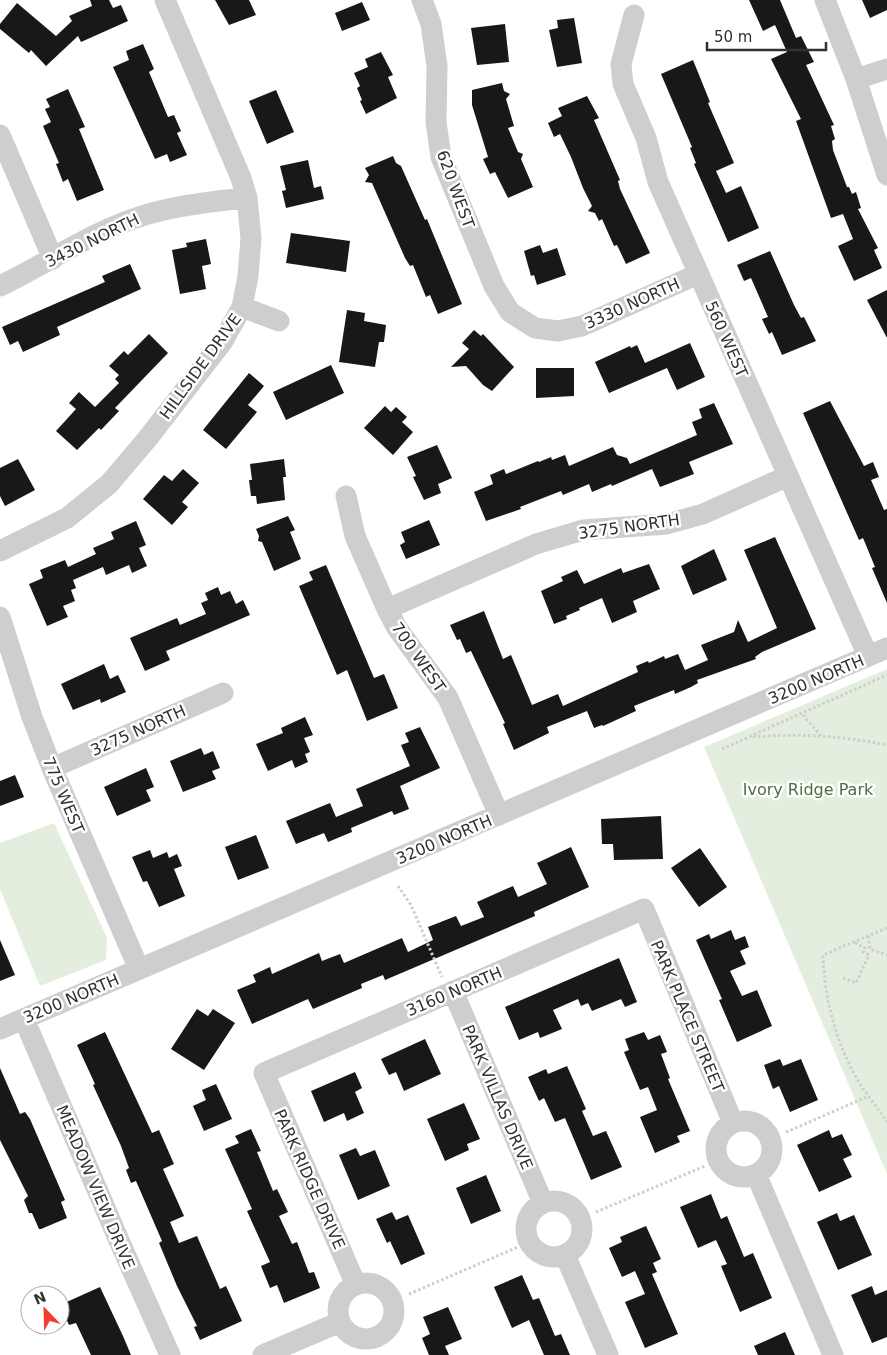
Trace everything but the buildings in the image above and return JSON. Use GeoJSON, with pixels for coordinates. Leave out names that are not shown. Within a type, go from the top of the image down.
{"type":"FeatureCollection","features":[{"type":"Feature","properties":{"kind":"street","name":"HILLSIDE DRIVE"},"geometry":{"type":"LineString","coordinates":[[0,551],[67,518],[108,484],[148,438],[217,348],[242,307],[251,238],[247,198],[241,178],[165,0]]}},
{"type":"Feature","properties":{"kind":"street","name":"620 WEST"},"geometry":{"type":"LineString","coordinates":[[422,0],[431,24],[437,66],[436,122],[441,157],[494,286],[510,312],[535,328]]}},
{"type":"Feature","properties":{"kind":"street"},"geometry":{"type":"LineString","coordinates":[[825,0],[856,79],[887,175]]}},
{"type":"Feature","properties":{"kind":"street","name":"560 WEST"},"geometry":{"type":"LineString","coordinates":[[634,15],[621,64],[623,84],[646,138],[658,182],[788,476],[878,652]]}},
{"type":"Feature","properties":{"kind":"street"},"geometry":{"type":"LineString","coordinates":[[856,79],[887,69]]}},
{"type":"Feature","properties":{"kind":"street"},"geometry":{"type":"LineString","coordinates":[[0,135],[53,259]]}},
{"type":"Feature","properties":{"kind":"street","name":"3430 NORTH"},"geometry":{"type":"LineString","coordinates":[[0,286],[98,234],[144,215],[209,201],[247,198]]}},
{"type":"Feature","properties":{"kind":"street","name":"3330 NORTH"},"geometry":{"type":"LineString","coordinates":[[535,328],[558,331],[582,326],[698,274]]}},
{"type":"Feature","properties":{"kind":"street"},"geometry":{"type":"LineString","coordinates":[[242,307],[279,321]]}},
{"type":"Feature","properties":{"kind":"street","name":"3275 NORTH"},"geometry":{"type":"LineString","coordinates":[[387,609],[536,544],[583,530],[667,524],[703,514],[788,476]]}},
{"type":"Feature","properties":{"kind":"street","name":"700 WEST"},"geometry":{"type":"LineString","coordinates":[[346,496],[355,536],[387,609],[402,636],[448,698],[499,815]]}},
{"type":"Feature","properties":{"kind":"street","name":"775 WEST"},"geometry":{"type":"LineString","coordinates":[[0,617],[32,716],[52,768],[139,969]]}},
{"type":"Feature","properties":{"kind":"street","name":"3200 NORTH"},"geometry":{"type":"LineString","coordinates":[[0,1029],[878,652]]}},
{"type":"Feature","properties":{"kind":"street","name":"3275 NORTH"},"geometry":{"type":"LineString","coordinates":[[52,768],[223,693]]}},
{"type":"Feature","properties":{"kind":"street","name":"3160 NORTH"},"geometry":{"type":"LineString","coordinates":[[264,1073],[448,984],[644,909]]}},
{"type":"Feature","properties":{"kind":"street","name":"PARK PLACE STREET"},"geometry":{"type":"LineString","coordinates":[[644,909],[733,1123]]}},
{"type":"Feature","properties":{"kind":"street","name":"PARK VILLAS DRIVE"},"geometry":{"type":"LineString","coordinates":[[448,984],[543,1203]]}},
{"type":"Feature","properties":{"kind":"street","name":"MEADOW VIEW DRIVE"},"geometry":{"type":"LineString","coordinates":[[24,1018],[170,1355]]}},
{"type":"Feature","properties":{"kind":"street","name":"PARK RIDGE DRIVE"},"geometry":{"type":"LineString","coordinates":[[264,1073],[356,1285]]}},
{"type":"Feature","properties":{"kind":"street"},"geometry":{"type":"LineString","coordinates":[[753,1122],[764,1128],[771,1140],[770,1160],[756,1174],[740,1176],[726,1170],[720,1164],[716,1148],[717,1140],[726,1127],[733,1123],[753,1122]]}},
{"type":"Feature","properties":{"kind":"street"},"geometry":{"type":"LineString","coordinates":[[756,1174],[833,1355]]}},
{"type":"Feature","properties":{"kind":"street"},"geometry":{"type":"LineString","coordinates":[[558,1201],[565,1203],[580,1218],[582,1225],[580,1240],[577,1246],[566,1255],[550,1257],[535,1250],[530,1244],[526,1228],[527,1220],[536,1207],[543,1203],[558,1201]]}},
{"type":"Feature","properties":{"kind":"street"},"geometry":{"type":"LineString","coordinates":[[566,1255],[608,1355]]}},
{"type":"Feature","properties":{"kind":"street"},"geometry":{"type":"LineString","coordinates":[[371,1283],[379,1286],[390,1297],[394,1312],[381,1346],[351,1335],[340,1322],[338,1307],[340,1300],[344,1294],[356,1285],[371,1283]]}},
{"type":"Feature","properties":{"kind":"street"},"geometry":{"type":"LineString","coordinates":[[263,1355],[340,1322]]}},
{"type":"Feature","properties":{"kind":"path"},"geometry":{"type":"LineString","coordinates":[[722,749],[803,715],[887,675]]}},
{"type":"Feature","properties":{"kind":"path"},"geometry":{"type":"LineString","coordinates":[[803,715],[822,737]]}},
{"type":"Feature","properties":{"kind":"path"},"geometry":{"type":"LineString","coordinates":[[750,737],[785,734],[854,738],[887,745]]}},
{"type":"Feature","properties":{"kind":"path"},"geometry":{"type":"LineString","coordinates":[[398,886],[411,905],[448,984]]}},
{"type":"Feature","properties":{"kind":"path"},"geometry":{"type":"LineString","coordinates":[[887,928],[823,955],[823,978],[840,1044],[869,1096],[887,1122]]}},
{"type":"Feature","properties":{"kind":"path"},"geometry":{"type":"LineString","coordinates":[[868,936],[870,949],[886,954]]}},
{"type":"Feature","properties":{"kind":"path"},"geometry":{"type":"LineString","coordinates":[[854,942],[865,948],[863,952],[869,955]]}},
{"type":"Feature","properties":{"kind":"path"},"geometry":{"type":"LineString","coordinates":[[843,978],[856,983],[869,955],[874,950]]}},
{"type":"Feature","properties":{"kind":"path"},"geometry":{"type":"LineString","coordinates":[[786,1132],[869,1096]]}},
{"type":"Feature","properties":{"kind":"path"},"geometry":{"type":"LineString","coordinates":[[596,1212],[705,1166]]}},
{"type":"Feature","properties":{"kind":"path"},"geometry":{"type":"LineString","coordinates":[[409,1294],[518,1247]]}},
{"type":"Feature","properties":{"kind":"green space","name":"Ivory Ridge Park"},"geometry":{"type":"Polygon","coordinates":[[[887,669],[887,1174],[704,747],[887,669]]]}},
{"type":"Feature","properties":{"kind":"green space"},"geometry":{"type":"Polygon","coordinates":[[[54,823],[107,938],[106,960],[40,986],[0,889],[0,843],[54,823]]]}}]}
